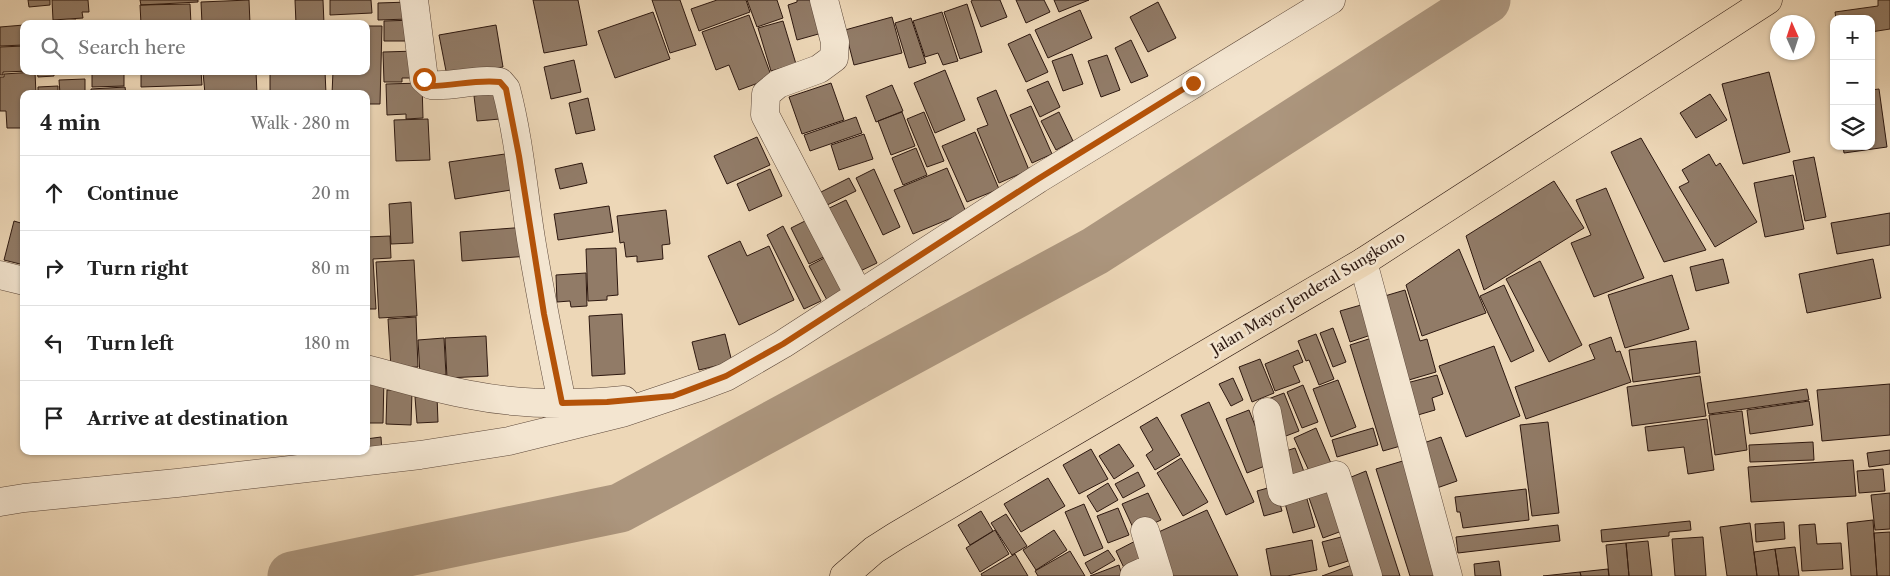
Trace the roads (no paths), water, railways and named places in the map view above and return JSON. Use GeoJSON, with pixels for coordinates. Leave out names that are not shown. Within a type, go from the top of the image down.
{"type":"FeatureCollection","features":[{"type":"Feature","properties":{"kind":"main road","name":"Jalan Mayor Jenderal Sungkono"},"geometry":{"type":"LineString","coordinates":[[841,575],[896,536],[1363,262],[1768,0]]}},
{"type":"Feature","properties":{"kind":"street"},"geometry":{"type":"LineString","coordinates":[[414,0],[424,79],[431,86],[486,80],[500,82],[506,89],[519,156],[544,314],[562,403]]}},
{"type":"Feature","properties":{"kind":"street"},"geometry":{"type":"LineString","coordinates":[[824,0],[835,42],[834,58],[819,69],[778,84],[766,94],[765,115],[860,295]]}},
{"type":"Feature","properties":{"kind":"street"},"geometry":{"type":"LineString","coordinates":[[0,502],[420,455],[509,441],[622,413],[673,396],[726,376],[783,344],[1038,179],[1331,0]]}},
{"type":"Feature","properties":{"kind":"street"},"geometry":{"type":"LineString","coordinates":[[1363,262],[1448,576]]}},
{"type":"Feature","properties":{"kind":"street"},"geometry":{"type":"LineString","coordinates":[[0,275],[20,280]]}},
{"type":"Feature","properties":{"kind":"street"},"geometry":{"type":"LineString","coordinates":[[370,370],[470,395],[516,402],[607,402],[673,396]]}},
{"type":"Feature","properties":{"kind":"street"},"geometry":{"type":"LineString","coordinates":[[1267,412],[1282,492],[1336,475],[1368,576]]}},
{"type":"Feature","properties":{"kind":"street"},"geometry":{"type":"LineString","coordinates":[[1145,531],[1150,573]]}},
{"type":"Feature","properties":{"kind":"waterway"},"geometry":{"type":"LineString","coordinates":[[292,576],[620,508],[1095,251],[1486,0]]}}]}
